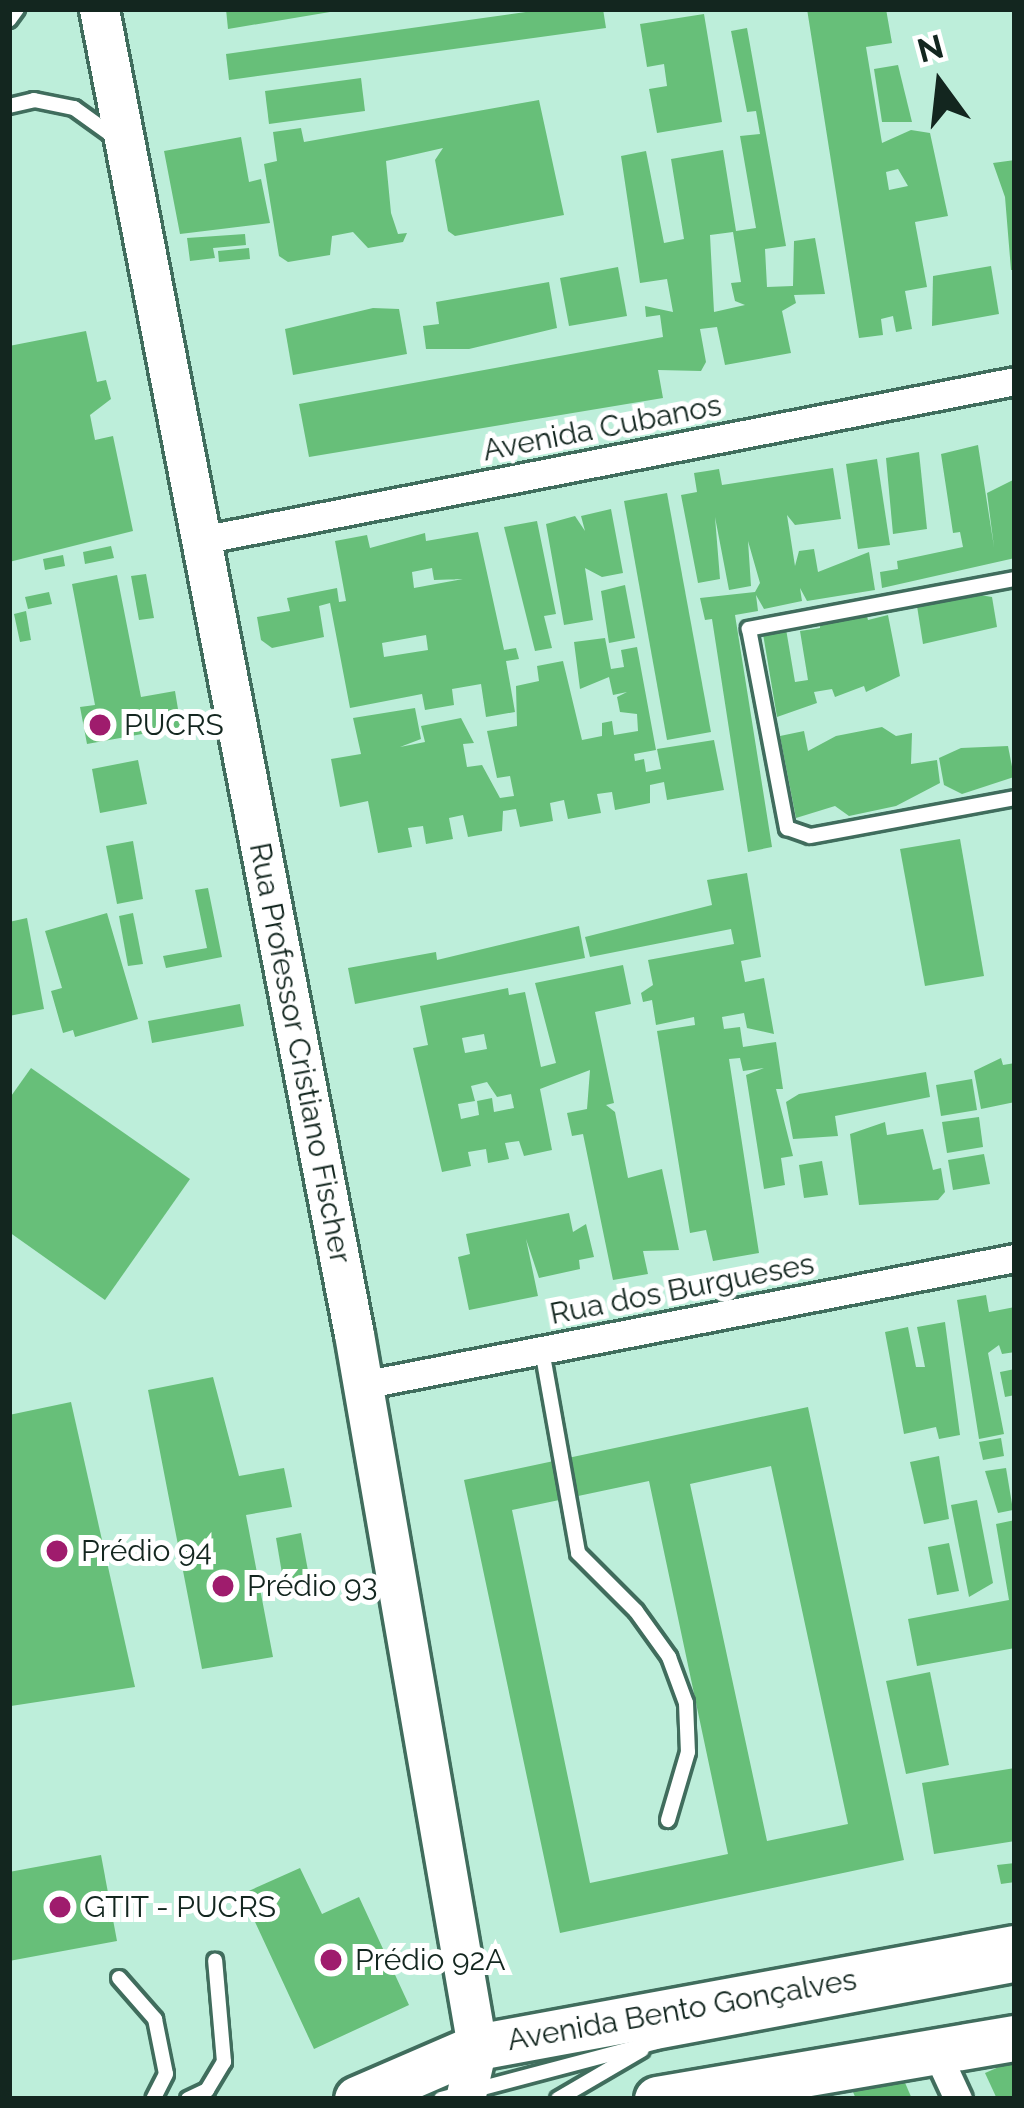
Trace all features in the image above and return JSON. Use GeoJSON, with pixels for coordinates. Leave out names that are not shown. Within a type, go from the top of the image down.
{"type":"FeatureCollection","features":[{"type":"Feature","properties":{"kind":"main road","name":"Rua Professor Cristiano Fischer"},"geometry":{"type":"LineString","coordinates":[[99,9],[362,1384],[462,2084]]}},
{"type":"Feature","properties":{"kind":"main road","name":"Avenida Bento Gonçalves"},"geometry":{"type":"LineString","coordinates":[[357,2099],[462,2084],[1015,1948]]}},
{"type":"Feature","properties":{"kind":"main road"},"geometry":{"type":"LineString","coordinates":[[657,2099],[934,2047],[1015,2038]]}},
{"type":"Feature","properties":{"kind":"street","name":"Avenida Cubanos"},"geometry":{"type":"LineString","coordinates":[[201,540],[1015,381]]}},
{"type":"Feature","properties":{"kind":"street","name":"Rua dos Burgueses"},"geometry":{"type":"LineString","coordinates":[[362,1384],[1015,1258]]}},
{"type":"Feature","properties":{"kind":"street"},"geometry":{"type":"LineString","coordinates":[[934,2047],[958,2099]]}},
{"type":"Feature","properties":{"kind":"lane"},"geometry":{"type":"LineString","coordinates":[[9,20],[16,9]]}},
{"type":"Feature","properties":{"kind":"lane"},"geometry":{"type":"LineString","coordinates":[[9,106],[34,100],[74,108],[125,145]]}},
{"type":"Feature","properties":{"kind":"lane"},"geometry":{"type":"LineString","coordinates":[[1015,579],[749,629],[787,828],[811,836],[1015,798]]}},
{"type":"Feature","properties":{"kind":"lane"},"geometry":{"type":"LineString","coordinates":[[542,1350],[578,1553],[636,1611],[669,1657],[686,1702],[688,1752],[668,1820]]}},
{"type":"Feature","properties":{"kind":"lane"},"geometry":{"type":"LineString","coordinates":[[188,2099],[207,2090],[224,2062],[215,1960]]}},
{"type":"Feature","properties":{"kind":"lane"},"geometry":{"type":"LineString","coordinates":[[462,2084],[656,2042],[1015,1976]]}},
{"type":"Feature","properties":{"kind":"lane"},"geometry":{"type":"LineString","coordinates":[[119,1978],[155,2019],[166,2074],[154,2099]]}},
{"type":"Feature","properties":{"kind":"lane"},"geometry":{"type":"LineString","coordinates":[[462,2084],[656,2042]]}},
{"type":"Feature","properties":{"kind":"lane"},"geometry":{"type":"LineString","coordinates":[[558,2099],[656,2042]]}},
{"type":"Feature","properties":{"kind":"building"},"geometry":{"type":"Polygon","coordinates":[[[226,9],[330,9],[330,12],[228,29],[226,9]]]}},
{"type":"Feature","properties":{"kind":"building"},"geometry":{"type":"Polygon","coordinates":[[[547,9],[603,9],[606,28],[229,80],[226,54],[547,9]]]}},
{"type":"Feature","properties":{"kind":"building"},"geometry":{"type":"Polygon","coordinates":[[[807,9],[886,9],[892,43],[866,47],[882,143],[911,130],[930,133],[948,216],[915,222],[927,287],[905,291],[912,329],[896,332],[893,316],[881,319],[883,335],[859,338],[807,9]],[[898,169],[886,172],[889,190],[908,186],[898,169]]]}},
{"type":"Feature","properties":{"kind":"building"},"geometry":{"type":"Polygon","coordinates":[[[704,14],[722,122],[657,133],[649,89],[667,86],[664,64],[647,67],[640,24],[704,14]]]}},
{"type":"Feature","properties":{"kind":"building"},"geometry":{"type":"Polygon","coordinates":[[[747,28],[786,246],[765,249],[767,287],[793,286],[794,241],[815,238],[825,294],[794,295],[796,303],[782,311],[791,353],[725,365],[717,327],[700,329],[706,362],[701,371],[658,370],[663,398],[309,457],[299,404],[663,337],[660,315],[646,317],[645,306],[673,312],[667,279],[640,283],[621,156],[646,151],[664,243],[684,239],[671,159],[723,150],[736,231],[756,228],[740,136],[760,134],[756,111],[747,112],[731,31],[747,28]],[[733,232],[710,235],[714,312],[745,305],[735,301],[731,283],[741,282],[733,232]]]}},
{"type":"Feature","properties":{"kind":"building"},"geometry":{"type":"Polygon","coordinates":[[[898,65],[912,122],[882,122],[874,69],[898,65]]]}},
{"type":"Feature","properties":{"kind":"building"},"geometry":{"type":"Polygon","coordinates":[[[361,78],[365,111],[269,124],[265,91],[361,78]]]}},
{"type":"Feature","properties":{"kind":"building"},"geometry":{"type":"Polygon","coordinates":[[[539,100],[564,215],[455,236],[448,231],[435,160],[443,148],[386,161],[391,213],[398,234],[407,233],[403,242],[368,248],[353,232],[332,236],[330,255],[288,262],[279,256],[264,164],[277,161],[273,132],[301,128],[304,142],[539,100]]]}},
{"type":"Feature","properties":{"kind":"building"},"geometry":{"type":"Polygon","coordinates":[[[241,137],[249,182],[261,179],[270,223],[180,234],[164,151],[241,137]]]}},
{"type":"Feature","properties":{"kind":"building"},"geometry":{"type":"Polygon","coordinates":[[[1015,160],[1015,270],[1011,270],[1005,197],[993,163],[1015,160]]]}},
{"type":"Feature","properties":{"kind":"building"},"geometry":{"type":"Polygon","coordinates":[[[245,234],[246,245],[213,248],[215,258],[190,261],[187,238],[245,234]]]}},
{"type":"Feature","properties":{"kind":"building"},"geometry":{"type":"Polygon","coordinates":[[[249,248],[250,259],[219,262],[218,251],[249,248]]]}},
{"type":"Feature","properties":{"kind":"building"},"geometry":{"type":"Polygon","coordinates":[[[991,266],[999,314],[932,326],[933,276],[991,266]]]}},
{"type":"Feature","properties":{"kind":"building"},"geometry":{"type":"Polygon","coordinates":[[[618,267],[627,316],[569,326],[560,278],[618,267]]]}},
{"type":"Feature","properties":{"kind":"building"},"geometry":{"type":"Polygon","coordinates":[[[549,282],[557,328],[469,349],[426,349],[423,326],[439,324],[436,302],[549,282]]]}},
{"type":"Feature","properties":{"kind":"building"},"geometry":{"type":"Polygon","coordinates":[[[373,308],[399,309],[407,354],[293,375],[285,329],[373,308]]]}},
{"type":"Feature","properties":{"kind":"building"},"geometry":{"type":"Polygon","coordinates":[[[86,331],[97,382],[106,380],[111,399],[90,415],[95,440],[113,436],[133,531],[9,562],[9,346],[86,331]]]}},
{"type":"Feature","properties":{"kind":"building"},"geometry":{"type":"Polygon","coordinates":[[[978,445],[994,547],[987,493],[1015,479],[1015,558],[882,588],[880,572],[898,569],[897,561],[963,547],[960,532],[953,533],[941,454],[978,445]]]}},
{"type":"Feature","properties":{"kind":"building"},"geometry":{"type":"Polygon","coordinates":[[[919,452],[927,529],[893,534],[886,458],[919,452]]]}},
{"type":"Feature","properties":{"kind":"building"},"geometry":{"type":"Polygon","coordinates":[[[877,459],[890,545],[858,549],[846,464],[877,459]]]}},
{"type":"Feature","properties":{"kind":"building"},"geometry":{"type":"Polygon","coordinates":[[[833,468],[841,519],[795,525],[787,515],[795,566],[799,551],[814,549],[818,572],[869,552],[875,590],[807,601],[800,588],[802,601],[764,609],[756,595],[758,611],[735,615],[772,847],[748,852],[712,619],[705,620],[700,598],[755,592],[760,583],[748,541],[751,586],[729,590],[715,517],[720,579],[698,583],[681,495],[697,492],[694,473],[719,469],[722,485],[833,468]]]}},
{"type":"Feature","properties":{"kind":"building"},"geometry":{"type":"Polygon","coordinates":[[[667,493],[711,732],[667,740],[624,501],[667,493]]]}},
{"type":"Feature","properties":{"kind":"building"},"geometry":{"type":"Polygon","coordinates":[[[611,509],[623,573],[602,577],[585,568],[593,620],[564,625],[546,524],[575,516],[585,531],[581,516],[611,509]]]}},
{"type":"Feature","properties":{"kind":"building"},"geometry":{"type":"Polygon","coordinates":[[[537,521],[556,614],[544,616],[552,648],[535,651],[504,527],[537,521]]]}},
{"type":"Feature","properties":{"kind":"building"},"geometry":{"type":"Polygon","coordinates":[[[478,532],[504,650],[516,648],[519,659],[506,661],[515,712],[486,717],[481,684],[452,689],[454,705],[425,710],[422,694],[350,708],[330,603],[319,606],[324,637],[272,648],[261,640],[257,617],[290,611],[287,598],[337,588],[339,602],[346,601],[335,541],[367,535],[370,548],[425,533],[426,541],[478,532]],[[432,568],[412,572],[414,588],[463,579],[434,580],[432,568]],[[426,635],[382,643],[384,657],[428,650],[426,635]]]}},
{"type":"Feature","properties":{"kind":"building"},"geometry":{"type":"Polygon","coordinates":[[[111,546],[114,558],[85,564],[83,552],[111,546]]]}},
{"type":"Feature","properties":{"kind":"building"},"geometry":{"type":"Polygon","coordinates":[[[63,555],[65,566],[45,570],[43,559],[63,555]]]}},
{"type":"Feature","properties":{"kind":"building"},"geometry":{"type":"Polygon","coordinates":[[[146,574],[154,618],[139,620],[131,576],[146,574]]]}},
{"type":"Feature","properties":{"kind":"building"},"geometry":{"type":"Polygon","coordinates":[[[117,575],[141,697],[175,691],[181,727],[87,744],[80,707],[95,705],[72,584],[117,575]]]}},
{"type":"Feature","properties":{"kind":"building"},"geometry":{"type":"Polygon","coordinates":[[[625,585],[635,638],[609,643],[601,591],[625,585]]]}},
{"type":"Feature","properties":{"kind":"building"},"geometry":{"type":"Polygon","coordinates":[[[49,592],[52,604],[28,609],[25,597],[49,592]]]}},
{"type":"Feature","properties":{"kind":"building"},"geometry":{"type":"Polygon","coordinates":[[[992,597],[997,627],[923,644],[917,606],[992,597]]]}},
{"type":"Feature","properties":{"kind":"building"},"geometry":{"type":"Polygon","coordinates":[[[865,609],[868,620],[888,615],[900,676],[866,692],[864,686],[835,697],[832,689],[814,692],[817,703],[777,717],[763,634],[786,629],[795,682],[808,680],[800,631],[820,628],[820,618],[865,609]]]}},
{"type":"Feature","properties":{"kind":"building"},"geometry":{"type":"Polygon","coordinates":[[[26,611],[31,640],[20,642],[14,614],[26,611]]]}},
{"type":"Feature","properties":{"kind":"building"},"geometry":{"type":"Polygon","coordinates":[[[605,638],[611,669],[624,667],[621,650],[637,647],[656,750],[634,754],[635,761],[644,759],[646,772],[661,769],[657,749],[714,740],[724,790],[667,800],[664,782],[650,785],[650,803],[615,810],[612,792],[597,794],[601,813],[568,819],[564,800],[550,803],[553,821],[520,827],[516,809],[503,811],[502,831],[468,837],[463,815],[449,818],[453,839],[426,844],[423,826],[408,828],[412,847],[378,853],[368,801],[340,807],[331,759],[361,754],[353,718],[415,708],[421,739],[400,747],[425,742],[421,726],[461,718],[474,743],[463,744],[467,767],[482,765],[500,798],[514,796],[510,776],[497,778],[487,731],[517,726],[516,686],[539,681],[537,666],[563,661],[582,740],[602,736],[602,723],[612,721],[614,735],[638,731],[637,714],[620,712],[617,697],[627,692],[613,695],[609,677],[580,689],[574,642],[605,638]]]}},
{"type":"Feature","properties":{"kind":"building"},"geometry":{"type":"Polygon","coordinates":[[[882,727],[896,736],[912,733],[911,764],[937,760],[940,783],[896,806],[849,816],[835,806],[796,818],[780,736],[804,731],[808,751],[836,736],[882,727]]]}},
{"type":"Feature","properties":{"kind":"building"},"geometry":{"type":"Polygon","coordinates":[[[1008,746],[1014,777],[962,794],[944,785],[939,758],[961,748],[1008,746]]]}},
{"type":"Feature","properties":{"kind":"building"},"geometry":{"type":"Polygon","coordinates":[[[138,760],[147,804],[100,813],[92,769],[138,760]]]}},
{"type":"Feature","properties":{"kind":"building"},"geometry":{"type":"Polygon","coordinates":[[[960,839],[984,976],[925,986],[900,849],[960,839]]]}},
{"type":"Feature","properties":{"kind":"building"},"geometry":{"type":"Polygon","coordinates":[[[133,841],[143,899],[117,904],[106,846],[133,841]]]}},
{"type":"Feature","properties":{"kind":"building"},"geometry":{"type":"Polygon","coordinates":[[[747,873],[761,957],[741,961],[745,982],[764,978],[774,1034],[747,1028],[744,1013],[722,1017],[724,1029],[740,1027],[743,1047],[776,1042],[783,1089],[776,1089],[793,1156],[781,1158],[785,1185],[764,1189],[746,1075],[764,1068],[743,1071],[740,1058],[729,1059],[759,1253],[713,1261],[706,1230],[690,1233],[657,1031],[695,1025],[694,1017],[656,1025],[652,1000],[643,1002],[641,993],[653,985],[648,960],[734,944],[731,929],[590,957],[585,937],[712,905],[707,880],[747,873]]]}},
{"type":"Feature","properties":{"kind":"building"},"geometry":{"type":"Polygon","coordinates":[[[208,888],[222,957],[166,968],[163,956],[207,948],[195,890],[208,888]]]}},
{"type":"Feature","properties":{"kind":"building"},"geometry":{"type":"Polygon","coordinates":[[[107,913],[138,1019],[75,1037],[73,1030],[63,1033],[51,991],[62,988],[45,931],[107,913]]]}},
{"type":"Feature","properties":{"kind":"building"},"geometry":{"type":"Polygon","coordinates":[[[133,913],[143,964],[128,966],[119,916],[133,913]]]}},
{"type":"Feature","properties":{"kind":"building"},"geometry":{"type":"Polygon","coordinates":[[[27,918],[44,1009],[9,1016],[9,922],[27,918]]]}},
{"type":"Feature","properties":{"kind":"building"},"geometry":{"type":"Polygon","coordinates":[[[579,926],[585,958],[355,1004],[348,968],[436,952],[437,960],[579,926]]]}},
{"type":"Feature","properties":{"kind":"building"},"geometry":{"type":"Polygon","coordinates":[[[623,965],[631,1004],[595,1012],[614,1103],[606,1105],[615,1112],[628,1178],[662,1169],[679,1250],[643,1251],[648,1274],[613,1280],[583,1134],[572,1136],[567,1113],[587,1109],[590,1070],[540,1089],[552,1150],[524,1156],[519,1141],[505,1143],[509,1159],[488,1163],[486,1149],[468,1152],[471,1166],[442,1172],[413,1048],[428,1045],[420,1006],[508,988],[509,995],[525,992],[541,1067],[556,1063],[535,983],[623,965]],[[484,1034],[462,1038],[465,1053],[487,1049],[484,1034]],[[487,1082],[471,1086],[475,1101],[458,1104],[461,1119],[479,1115],[477,1101],[492,1098],[494,1112],[514,1108],[511,1094],[497,1097],[487,1082]]]}},
{"type":"Feature","properties":{"kind":"building"},"geometry":{"type":"Polygon","coordinates":[[[240,1004],[244,1026],[152,1043],[148,1021],[240,1004]]]}},
{"type":"Feature","properties":{"kind":"building"},"geometry":{"type":"Polygon","coordinates":[[[1001,1058],[1003,1065],[1015,1063],[1015,1102],[981,1109],[974,1071],[1001,1058]]]}},
{"type":"Feature","properties":{"kind":"building"},"geometry":{"type":"Polygon","coordinates":[[[31,1068],[190,1179],[105,1300],[9,1232],[9,1099],[31,1068]]]}},
{"type":"Feature","properties":{"kind":"building"},"geometry":{"type":"Polygon","coordinates":[[[926,1072],[930,1097],[835,1116],[838,1136],[793,1139],[786,1102],[799,1094],[926,1072]]]}},
{"type":"Feature","properties":{"kind":"building"},"geometry":{"type":"Polygon","coordinates":[[[972,1079],[977,1110],[941,1116],[936,1085],[972,1079]]]}},
{"type":"Feature","properties":{"kind":"building"},"geometry":{"type":"Polygon","coordinates":[[[979,1117],[983,1147],[947,1153],[942,1122],[979,1117]]]}},
{"type":"Feature","properties":{"kind":"building"},"geometry":{"type":"Polygon","coordinates":[[[885,1122],[887,1135],[923,1129],[933,1170],[941,1168],[945,1192],[938,1200],[859,1205],[850,1134],[885,1122]]]}},
{"type":"Feature","properties":{"kind":"building"},"geometry":{"type":"Polygon","coordinates":[[[984,1154],[990,1184],[953,1190],[948,1160],[984,1154]]]}},
{"type":"Feature","properties":{"kind":"building"},"geometry":{"type":"Polygon","coordinates":[[[822,1161],[828,1195],[804,1198],[799,1165],[822,1161]]]}},
{"type":"Feature","properties":{"kind":"building"},"geometry":{"type":"Polygon","coordinates":[[[569,1213],[573,1232],[586,1224],[594,1257],[579,1260],[580,1269],[539,1278],[526,1239],[538,1296],[469,1310],[458,1257],[470,1254],[466,1234],[569,1213]]]}},
{"type":"Feature","properties":{"kind":"building"},"geometry":{"type":"Polygon","coordinates":[[[986,1295],[989,1312],[1015,1307],[1015,1352],[1002,1354],[999,1345],[988,1353],[1004,1434],[979,1439],[957,1300],[986,1295]]]}},
{"type":"Feature","properties":{"kind":"building"},"geometry":{"type":"Polygon","coordinates":[[[945,1322],[960,1435],[939,1439],[936,1427],[904,1434],[885,1332],[908,1327],[916,1367],[925,1367],[917,1327],[945,1322]]]}},
{"type":"Feature","properties":{"kind":"building"},"geometry":{"type":"Polygon","coordinates":[[[1015,1369],[1015,1395],[1005,1397],[1000,1372],[1015,1369]]]}},
{"type":"Feature","properties":{"kind":"building","name":"Prédio 93"},"geometry":{"type":"Polygon","coordinates":[[[213,1377],[239,1476],[284,1468],[292,1507],[246,1515],[273,1657],[202,1669],[148,1390],[213,1377]]]}},
{"type":"Feature","properties":{"kind":"building","name":"Prédio 94"},"geometry":{"type":"Polygon","coordinates":[[[71,1402],[135,1687],[11,1706],[9,1415],[71,1402]]]}},
{"type":"Feature","properties":{"kind":"building"},"geometry":{"type":"Polygon","coordinates":[[[808,1407],[904,1860],[560,1933],[464,1480],[808,1407]],[[771,1466],[690,1484],[767,1841],[848,1824],[771,1466]],[[649,1481],[512,1510],[590,1883],[728,1854],[649,1481]]]}},
{"type":"Feature","properties":{"kind":"building"},"geometry":{"type":"Polygon","coordinates":[[[1001,1438],[1004,1456],[983,1460],[979,1442],[1001,1438]]]}},
{"type":"Feature","properties":{"kind":"building"},"geometry":{"type":"Polygon","coordinates":[[[939,1456],[949,1519],[924,1524],[910,1462],[939,1456]]]}},
{"type":"Feature","properties":{"kind":"building"},"geometry":{"type":"Polygon","coordinates":[[[1006,1468],[1013,1510],[998,1513],[985,1471],[1006,1468]]]}},
{"type":"Feature","properties":{"kind":"building"},"geometry":{"type":"Polygon","coordinates":[[[977,1500],[993,1583],[969,1597],[951,1505],[977,1500]]]}},
{"type":"Feature","properties":{"kind":"building"},"geometry":{"type":"Polygon","coordinates":[[[1015,1520],[1015,1648],[917,1666],[908,1619],[1009,1600],[996,1524],[1015,1520]]]}},
{"type":"Feature","properties":{"kind":"building"},"geometry":{"type":"Polygon","coordinates":[[[301,1533],[311,1587],[285,1591],[276,1538],[301,1533]]]}},
{"type":"Feature","properties":{"kind":"building"},"geometry":{"type":"Polygon","coordinates":[[[949,1543],[959,1591],[937,1595],[928,1547],[949,1543]]]}},
{"type":"Feature","properties":{"kind":"building"},"geometry":{"type":"Polygon","coordinates":[[[930,1672],[949,1765],[906,1774],[886,1681],[930,1672]]]}},
{"type":"Feature","properties":{"kind":"building"},"geometry":{"type":"Polygon","coordinates":[[[1015,1768],[1015,1841],[934,1854],[922,1783],[1015,1768]]]}},
{"type":"Feature","properties":{"kind":"building","name":"GTIT - PUCRS"},"geometry":{"type":"Polygon","coordinates":[[[101,1855],[117,1941],[9,1961],[9,1872],[101,1855]]]}},
{"type":"Feature","properties":{"kind":"building"},"geometry":{"type":"Polygon","coordinates":[[[1015,1863],[1015,1882],[1001,1884],[997,1865],[1015,1863]]]}},
{"type":"Feature","properties":{"kind":"building","name":"Prédio 92A"},"geometry":{"type":"Polygon","coordinates":[[[300,1868],[322,1914],[359,1897],[409,2005],[314,2049],[242,1894],[300,1868]]]}},
{"type":"Feature","properties":{"kind":"building"},"geometry":{"type":"Polygon","coordinates":[[[1015,2060],[1015,2099],[997,2099],[985,2073],[1015,2060]]]}},
{"type":"Feature","properties":{"kind":"building"},"geometry":{"type":"Polygon","coordinates":[[[900,2071],[912,2099],[856,2099],[853,2092],[900,2071]]]}},
{"type":"Feature","properties":{"kind":"place","name":"PUCRS"},"geometry":{"type":"Point","coordinates":[100,725]}},
{"type":"Feature","properties":{"kind":"place","name":"Prédio 94"},"geometry":{"type":"Point","coordinates":[57,1551]}},
{"type":"Feature","properties":{"kind":"place","name":"Prédio 93"},"geometry":{"type":"Point","coordinates":[223,1586]}},
{"type":"Feature","properties":{"kind":"place","name":"GTIT - PUCRS"},"geometry":{"type":"Point","coordinates":[60,1907]}},
{"type":"Feature","properties":{"kind":"place","name":"Prédio 92A"},"geometry":{"type":"Point","coordinates":[331,1960]}}]}
